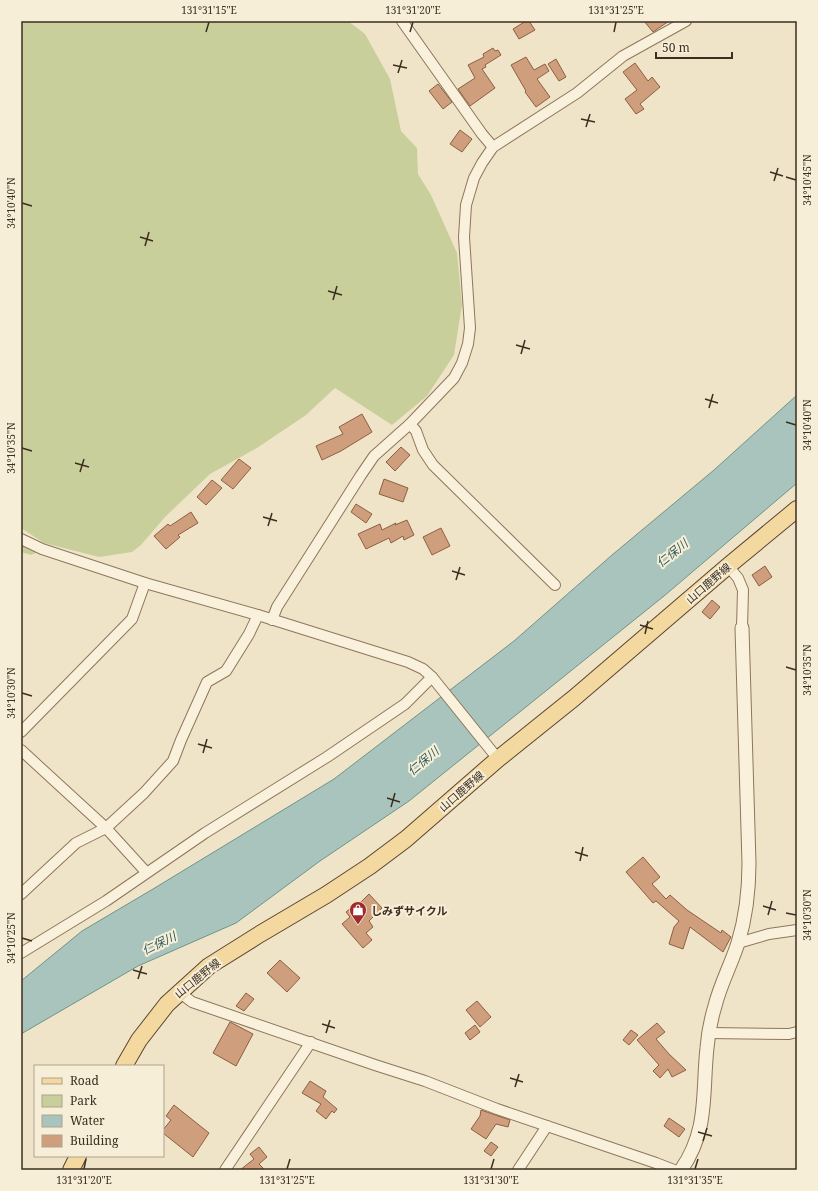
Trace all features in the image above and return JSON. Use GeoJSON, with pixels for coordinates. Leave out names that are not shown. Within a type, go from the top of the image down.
{"type":"FeatureCollection","features":[{"type":"Feature","properties":{"kind":"main road","name":"山口鹿野線"},"geometry":{"type":"LineString","coordinates":[[125,1065],[139,1040],[167,1004],[210,966],[326,895],[370,866],[406,839],[494,754],[574,698],[797,509]]}},
{"type":"Feature","properties":{"kind":"main road"},"geometry":{"type":"LineString","coordinates":[[71,1170],[78,1157]]}},
{"type":"Feature","properties":{"kind":"street"},"geometry":{"type":"LineString","coordinates":[[402,21],[482,134],[493,147]]}},
{"type":"Feature","properties":{"kind":"street"},"geometry":{"type":"LineString","coordinates":[[272,620],[277,607],[374,456],[410,424],[454,378],[462,363],[468,344],[470,328],[464,237],[466,205],[474,178],[493,147],[577,93],[623,56],[686,21]]}},
{"type":"Feature","properties":{"kind":"street"},"geometry":{"type":"LineString","coordinates":[[410,424],[416,431],[423,450],[434,465],[555,585]]}},
{"type":"Feature","properties":{"kind":"street"},"geometry":{"type":"LineString","coordinates":[[21,539],[42,549],[145,583],[272,620],[423,668],[434,679],[494,754]]}},
{"type":"Feature","properties":{"kind":"street"},"geometry":{"type":"LineString","coordinates":[[681,1170],[689,1158],[697,1139],[703,1116],[709,1033],[715,1005],[738,943],[747,901],[749,883],[742,628],[744,590],[738,578],[728,566]]}},
{"type":"Feature","properties":{"kind":"street"},"geometry":{"type":"LineString","coordinates":[[21,732],[132,619],[145,583]]}},
{"type":"Feature","properties":{"kind":"street"},"geometry":{"type":"LineString","coordinates":[[21,894],[76,843],[106,828],[144,793],[173,761],[207,682],[226,671],[249,634],[258,616]]}},
{"type":"Feature","properties":{"kind":"street"},"geometry":{"type":"LineString","coordinates":[[21,953],[106,900],[211,829],[327,757],[405,704],[434,679]]}},
{"type":"Feature","properties":{"kind":"street"},"geometry":{"type":"LineString","coordinates":[[21,750],[106,828],[146,872]]}},
{"type":"Feature","properties":{"kind":"street"},"geometry":{"type":"LineString","coordinates":[[738,943],[769,934],[797,930]]}},
{"type":"Feature","properties":{"kind":"street"},"geometry":{"type":"LineString","coordinates":[[179,992],[192,1002],[425,1081],[497,1109],[656,1162],[674,1170]]}},
{"type":"Feature","properties":{"kind":"street"},"geometry":{"type":"LineString","coordinates":[[709,1033],[789,1034],[797,1032]]}},
{"type":"Feature","properties":{"kind":"street"},"geometry":{"type":"LineString","coordinates":[[225,1170],[311,1042]]}},
{"type":"Feature","properties":{"kind":"street"},"geometry":{"type":"LineString","coordinates":[[518,1170],[547,1126]]}},
{"type":"Feature","properties":{"kind":"green space"},"geometry":{"type":"Polygon","coordinates":[[[21,21],[348,21],[365,34],[390,79],[401,131],[417,148],[418,174],[431,195],[457,253],[462,305],[454,355],[427,396],[392,425],[335,388],[306,415],[257,448],[210,474],[165,517],[141,545],[132,552],[99,557],[44,543],[21,528],[21,21]]]}},
{"type":"Feature","properties":{"kind":"green space"},"geometry":{"type":"Polygon","coordinates":[[[21,545],[38,552],[31,555],[21,552],[21,545]]]}},
{"type":"Feature","properties":{"kind":"water","name":"仁保川"},"geometry":{"type":"Polygon","coordinates":[[[797,395],[797,483],[664,596],[409,801],[320,861],[236,923],[138,966],[21,1034],[21,981],[82,931],[334,779],[514,641],[612,555],[714,470],[797,395]]]}},
{"type":"Feature","properties":{"kind":"building"},"geometry":{"type":"Polygon","coordinates":[[[526,21],[529,21],[535,30],[519,39],[513,29],[526,21]]]}},
{"type":"Feature","properties":{"kind":"building"},"geometry":{"type":"Polygon","coordinates":[[[644,21],[669,21],[653,32],[644,21]]]}},
{"type":"Feature","properties":{"kind":"building"},"geometry":{"type":"Polygon","coordinates":[[[493,48],[495,51],[498,50],[501,55],[485,65],[486,67],[482,69],[495,88],[470,106],[458,89],[475,78],[468,65],[484,57],[483,54],[493,48]]]}},
{"type":"Feature","properties":{"kind":"building"},"geometry":{"type":"Polygon","coordinates":[[[526,57],[534,70],[545,64],[549,71],[537,79],[550,97],[536,107],[525,92],[526,91],[511,65],[526,57]]]}},
{"type":"Feature","properties":{"kind":"building"},"geometry":{"type":"Polygon","coordinates":[[[556,59],[566,77],[559,81],[548,64],[556,59]]]}},
{"type":"Feature","properties":{"kind":"building"},"geometry":{"type":"Polygon","coordinates":[[[635,63],[648,81],[652,77],[660,87],[640,104],[644,109],[636,114],[625,99],[637,90],[623,72],[635,63]]]}},
{"type":"Feature","properties":{"kind":"building"},"geometry":{"type":"Polygon","coordinates":[[[438,84],[452,102],[443,109],[429,91],[438,84]]]}},
{"type":"Feature","properties":{"kind":"building"},"geometry":{"type":"Polygon","coordinates":[[[460,130],[472,139],[462,152],[450,144],[460,130]]]}},
{"type":"Feature","properties":{"kind":"building"},"geometry":{"type":"Polygon","coordinates":[[[362,414],[372,432],[341,451],[322,460],[316,446],[343,434],[339,427],[362,414]]]}},
{"type":"Feature","properties":{"kind":"building"},"geometry":{"type":"Polygon","coordinates":[[[401,447],[410,455],[395,471],[386,462],[401,447]]]}},
{"type":"Feature","properties":{"kind":"building"},"geometry":{"type":"Polygon","coordinates":[[[239,459],[251,468],[233,489],[221,480],[239,459]]]}},
{"type":"Feature","properties":{"kind":"building"},"geometry":{"type":"Polygon","coordinates":[[[384,479],[408,488],[403,502],[379,494],[384,479]]]}},
{"type":"Feature","properties":{"kind":"building"},"geometry":{"type":"Polygon","coordinates":[[[212,480],[222,488],[206,505],[197,497],[212,480]]]}},
{"type":"Feature","properties":{"kind":"building"},"geometry":{"type":"Polygon","coordinates":[[[356,504],[372,514],[366,523],[351,512],[356,504]]]}},
{"type":"Feature","properties":{"kind":"building"},"geometry":{"type":"Polygon","coordinates":[[[191,512],[198,523],[178,535],[180,537],[166,549],[154,536],[168,524],[170,526],[191,512]]]}},
{"type":"Feature","properties":{"kind":"building"},"geometry":{"type":"Polygon","coordinates":[[[407,520],[414,535],[404,540],[403,536],[391,543],[389,538],[366,549],[358,534],[380,524],[382,530],[396,523],[395,525],[407,520]]]}},
{"type":"Feature","properties":{"kind":"building"},"geometry":{"type":"Polygon","coordinates":[[[441,528],[450,546],[432,555],[423,537],[441,528]]]}},
{"type":"Feature","properties":{"kind":"building"},"geometry":{"type":"Polygon","coordinates":[[[765,566],[772,577],[759,586],[752,575],[765,566]]]}},
{"type":"Feature","properties":{"kind":"building"},"geometry":{"type":"Polygon","coordinates":[[[712,600],[720,607],[710,619],[702,612],[712,600]]]}},
{"type":"Feature","properties":{"kind":"building"},"geometry":{"type":"Polygon","coordinates":[[[643,857],[660,877],[652,884],[666,899],[670,895],[687,910],[721,933],[722,930],[731,937],[723,952],[690,927],[683,949],[669,944],[674,927],[679,921],[656,901],[653,903],[626,872],[643,857]]]}},
{"type":"Feature","properties":{"kind":"building","name":"しみずサイクル"},"geometry":{"type":"Polygon","coordinates":[[[369,894],[382,908],[369,921],[373,927],[366,933],[372,940],[363,948],[342,924],[350,917],[346,912],[357,903],[359,904],[369,894]]]}},
{"type":"Feature","properties":{"kind":"building"},"geometry":{"type":"Polygon","coordinates":[[[280,960],[300,978],[287,992],[267,973],[280,960]]]}},
{"type":"Feature","properties":{"kind":"building"},"geometry":{"type":"Polygon","coordinates":[[[246,993],[254,999],[244,1011],[236,1006],[246,993]]]}},
{"type":"Feature","properties":{"kind":"building"},"geometry":{"type":"Polygon","coordinates":[[[477,1001],[491,1017],[480,1027],[466,1010],[477,1001]]]}},
{"type":"Feature","properties":{"kind":"building"},"geometry":{"type":"Polygon","coordinates":[[[230,1022],[253,1034],[236,1066],[213,1053],[230,1022]]]}},
{"type":"Feature","properties":{"kind":"building"},"geometry":{"type":"Polygon","coordinates":[[[657,1023],[665,1032],[656,1039],[686,1070],[672,1077],[668,1069],[660,1078],[653,1071],[659,1065],[637,1040],[657,1023]]]}},
{"type":"Feature","properties":{"kind":"building"},"geometry":{"type":"Polygon","coordinates":[[[475,1025],[480,1032],[470,1040],[465,1033],[475,1025]]]}},
{"type":"Feature","properties":{"kind":"building"},"geometry":{"type":"Polygon","coordinates":[[[631,1030],[638,1035],[629,1045],[623,1040],[631,1030]]]}},
{"type":"Feature","properties":{"kind":"building"},"geometry":{"type":"Polygon","coordinates":[[[310,1081],[326,1091],[323,1097],[337,1109],[334,1113],[332,1111],[326,1119],[316,1111],[321,1104],[302,1093],[310,1081]]]}},
{"type":"Feature","properties":{"kind":"building"},"geometry":{"type":"Polygon","coordinates":[[[174,1105],[209,1133],[193,1157],[164,1134],[164,1129],[171,1120],[166,1116],[174,1105]]]}},
{"type":"Feature","properties":{"kind":"building"},"geometry":{"type":"Polygon","coordinates":[[[481,1110],[510,1120],[508,1127],[496,1124],[486,1139],[471,1129],[480,1116],[481,1110]]]}},
{"type":"Feature","properties":{"kind":"building"},"geometry":{"type":"Polygon","coordinates":[[[669,1118],[685,1129],[679,1137],[664,1126],[669,1118]]]}},
{"type":"Feature","properties":{"kind":"building"},"geometry":{"type":"Polygon","coordinates":[[[491,1142],[498,1147],[491,1156],[484,1151],[491,1142]]]}},
{"type":"Feature","properties":{"kind":"building"},"geometry":{"type":"Polygon","coordinates":[[[259,1147],[267,1157],[259,1164],[265,1170],[240,1170],[254,1159],[250,1154],[259,1147]]]}},
{"type":"Feature","properties":{"kind":"place","name":"しみずサイクル"},"geometry":{"type":"Point","coordinates":[358,925]}}]}
